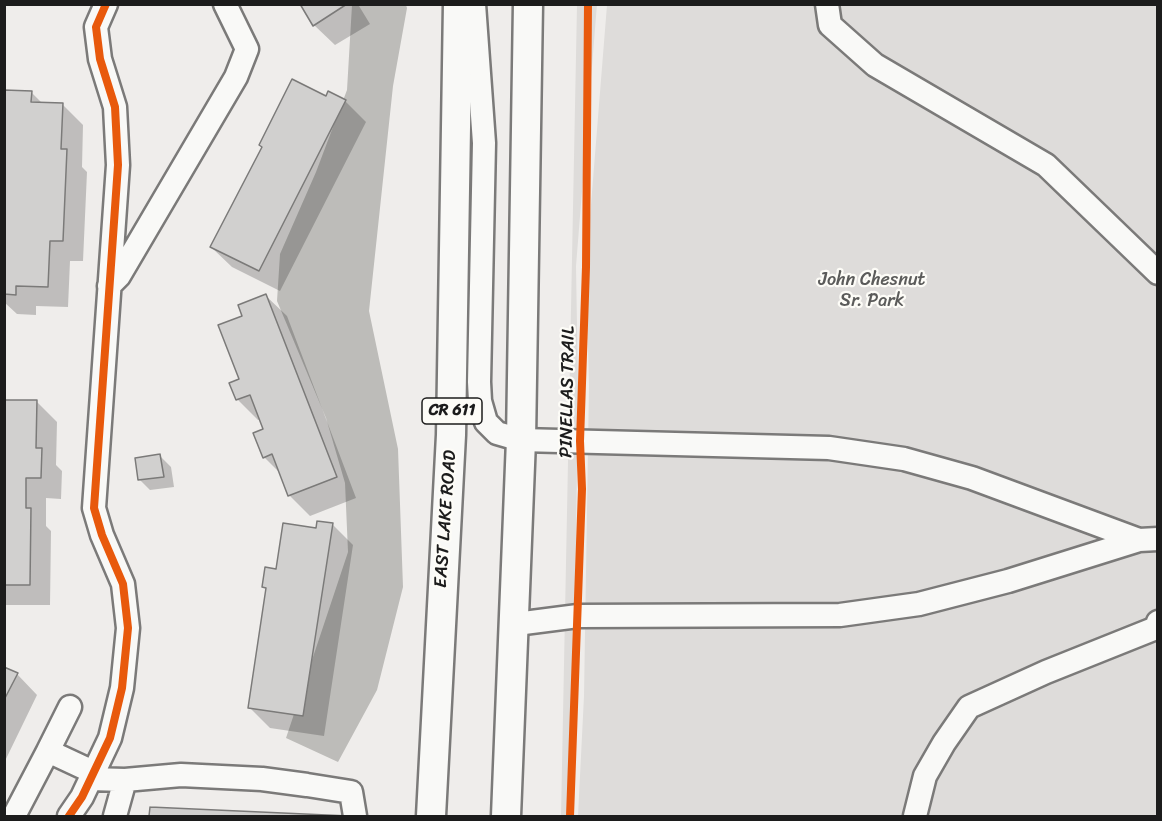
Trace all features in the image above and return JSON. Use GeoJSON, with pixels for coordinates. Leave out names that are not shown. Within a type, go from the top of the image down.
{"type":"FeatureCollection","features":[{"type":"Feature","properties":{"kind":"main road","name":"EAST LAKE ROAD"},"geometry":{"type":"LineString","coordinates":[[431,816],[452,435],[459,4]]}},
{"type":"Feature","properties":{"kind":"main road"},"geometry":{"type":"LineString","coordinates":[[506,816],[516,624],[521,440],[528,4]]}},
{"type":"Feature","properties":{"kind":"street"},"geometry":{"type":"LineString","coordinates":[[69,816],[110,738],[122,687],[128,628],[123,584],[102,535],[94,508],[118,165],[115,107],[100,59],[96,27],[106,4]]}},
{"type":"Feature","properties":{"kind":"street"},"geometry":{"type":"LineString","coordinates":[[109,286],[119,276],[236,77],[247,49],[225,4]]}},
{"type":"Feature","properties":{"kind":"street"},"geometry":{"type":"LineString","coordinates":[[474,4],[484,143],[480,401],[486,422],[497,433],[521,440],[829,448],[904,459],[972,478],[1148,540]]}},
{"type":"Feature","properties":{"kind":"street"},"geometry":{"type":"LineString","coordinates":[[826,4],[830,25],[875,65],[1046,165],[1158,273]]}},
{"type":"Feature","properties":{"kind":"street"},"geometry":{"type":"LineString","coordinates":[[516,624],[578,616],[840,615],[920,603],[1008,581],[1148,540]]}},
{"type":"Feature","properties":{"kind":"street"},"geometry":{"type":"LineString","coordinates":[[915,816],[925,776],[969,707],[1046,672],[1156,628],[1158,622]]}},
{"type":"Feature","properties":{"kind":"street"},"geometry":{"type":"LineString","coordinates":[[14,816],[70,707]]}},
{"type":"Feature","properties":{"kind":"street"},"geometry":{"type":"LineString","coordinates":[[48,751],[92,776],[125,780],[181,775],[262,779],[351,792],[355,816]]}},
{"type":"Feature","properties":{"kind":"street"},"geometry":{"type":"LineString","coordinates":[[115,816],[125,780]]}},
{"type":"Feature","properties":{"kind":"green space"},"geometry":{"type":"Polygon","coordinates":[[[597,4],[576,266],[578,386],[574,695],[568,816],[561,816],[577,5],[597,4]]]}},
{"type":"Feature","properties":{"kind":"green space","name":"John Chesnut Sr. Park"},"geometry":{"type":"Polygon","coordinates":[[[607,5],[1157,5],[1157,816],[578,816],[584,696],[589,386],[586,267],[607,5]]]}},
{"type":"Feature","properties":{"kind":"shaded area"},"geometry":{"type":"Polygon","coordinates":[[[352,5],[406,5],[407,8],[393,86],[369,311],[398,449],[403,587],[377,690],[338,762],[286,738],[348,552],[345,483],[326,418],[277,301],[280,254],[316,172],[347,90],[352,5]]]}},
{"type":"Feature","properties":{"kind":"building"},"geometry":{"type":"Polygon","coordinates":[[[300,4],[347,4],[313,26],[300,4]]]}},
{"type":"Feature","properties":{"kind":"building"},"geometry":{"type":"Polygon","coordinates":[[[292,79],[326,96],[328,91],[346,100],[259,271],[210,247],[262,147],[259,145],[292,79]]]}},
{"type":"Feature","properties":{"kind":"building"},"geometry":{"type":"Polygon","coordinates":[[[4,90],[32,91],[31,102],[63,103],[61,149],[67,149],[63,241],[50,241],[48,287],[16,286],[16,295],[4,294],[4,90]]]}},
{"type":"Feature","properties":{"kind":"building"},"geometry":{"type":"Polygon","coordinates":[[[266,294],[337,477],[288,496],[272,454],[263,458],[253,433],[263,429],[250,395],[236,400],[229,383],[239,379],[218,325],[242,316],[238,305],[266,294]]]}},
{"type":"Feature","properties":{"kind":"building"},"geometry":{"type":"Polygon","coordinates":[[[4,400],[37,400],[36,448],[42,448],[41,478],[26,478],[26,508],[31,508],[30,585],[4,585],[4,400]]]}},
{"type":"Feature","properties":{"kind":"building"},"geometry":{"type":"Polygon","coordinates":[[[160,454],[164,477],[138,480],[135,458],[160,454]]]}},
{"type":"Feature","properties":{"kind":"building"},"geometry":{"type":"Polygon","coordinates":[[[317,521],[333,523],[303,716],[248,708],[266,588],[262,587],[265,567],[276,569],[283,523],[316,528],[317,521]]]}},
{"type":"Feature","properties":{"kind":"building"},"geometry":{"type":"Polygon","coordinates":[[[4,667],[18,673],[4,700],[4,667]]]}},
{"type":"Feature","properties":{"kind":"building"},"geometry":{"type":"Polygon","coordinates":[[[150,807],[349,816],[149,816],[150,807]]]}},
{"type":"Feature","properties":{"kind":"cycle path"},"geometry":{"type":"LineString","coordinates":[[69,816],[82,797],[110,738],[122,688],[128,628],[123,584],[102,535],[94,508],[118,165],[115,107],[100,59],[96,27],[106,4]]}},
{"type":"Feature","properties":{"kind":"cycle path","name":"PINELLAS TRAIL"},"geometry":{"type":"LineString","coordinates":[[570,816],[582,489],[580,441],[586,267],[588,4]]}}]}
